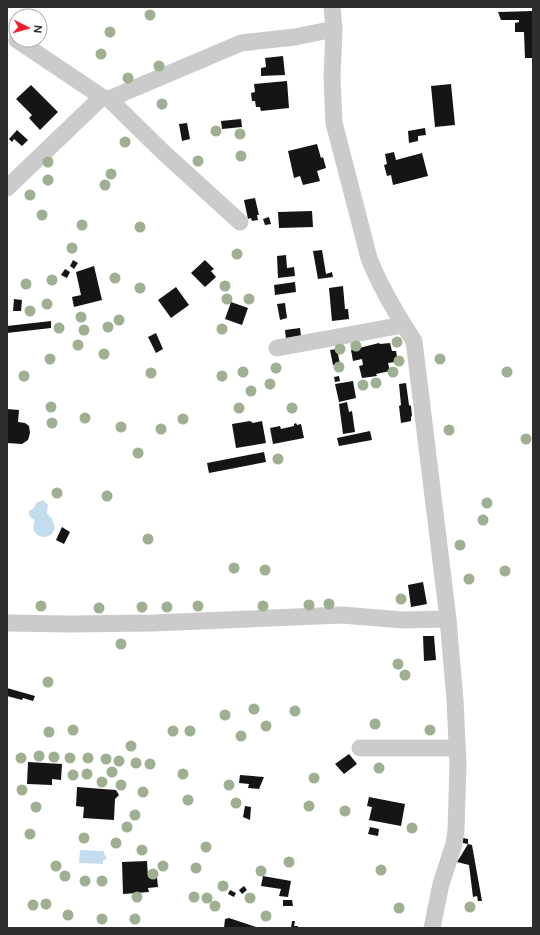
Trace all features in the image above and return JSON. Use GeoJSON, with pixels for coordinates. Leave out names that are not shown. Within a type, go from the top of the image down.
{"type":"FeatureCollection","features":[{"type":"Feature","properties":{"kind":"street"},"geometry":{"type":"LineString","coordinates":[[332,7],[334,29],[332,77],[334,123],[369,258],[373,268],[414,341],[448,619],[456,700],[456,830],[454,844],[441,884],[432,928]]}},
{"type":"Feature","properties":{"kind":"street"},"geometry":{"type":"LineString","coordinates":[[7,188],[105,98],[241,43],[288,38],[334,29]]}},
{"type":"Feature","properties":{"kind":"street"},"geometry":{"type":"LineString","coordinates":[[28,48],[105,98],[240,222]]}},
{"type":"Feature","properties":{"kind":"street"},"geometry":{"type":"LineString","coordinates":[[277,348],[404,325]]}},
{"type":"Feature","properties":{"kind":"street"},"geometry":{"type":"LineString","coordinates":[[7,622],[71,624],[153,623],[342,615],[402,620],[448,619]]}},
{"type":"Feature","properties":{"kind":"street"},"geometry":{"type":"LineString","coordinates":[[360,748],[457,748]]}},
{"type":"Feature","properties":{"kind":"water"},"geometry":{"type":"Polygon","coordinates":[[[43,500],[48,505],[47,513],[52,519],[55,528],[52,534],[46,537],[39,536],[35,532],[33,527],[35,520],[30,517],[29,514],[29,511],[34,508],[36,503],[43,500]]]}},
{"type":"Feature","properties":{"kind":"water"},"geometry":{"type":"Polygon","coordinates":[[[80,850],[104,851],[107,858],[103,861],[103,864],[79,863],[80,850]]]}},
{"type":"Feature","properties":{"kind":"building"},"geometry":{"type":"Polygon","coordinates":[[[533,11],[533,58],[525,58],[524,32],[515,32],[515,23],[519,22],[519,20],[501,20],[498,12],[533,11]]]}},
{"type":"Feature","properties":{"kind":"building"},"geometry":{"type":"Polygon","coordinates":[[[283,56],[285,75],[261,76],[261,68],[266,67],[265,58],[283,56]]]}},
{"type":"Feature","properties":{"kind":"building"},"geometry":{"type":"Polygon","coordinates":[[[287,81],[289,108],[261,111],[260,107],[256,107],[255,101],[252,101],[251,93],[255,92],[254,84],[287,81]]]}},
{"type":"Feature","properties":{"kind":"building"},"geometry":{"type":"Polygon","coordinates":[[[451,84],[455,125],[435,127],[431,86],[451,84]]]}},
{"type":"Feature","properties":{"kind":"building"},"geometry":{"type":"Polygon","coordinates":[[[31,85],[58,112],[40,130],[29,118],[32,115],[16,99],[31,85]]]}},
{"type":"Feature","properties":{"kind":"building"},"geometry":{"type":"Polygon","coordinates":[[[241,119],[242,127],[222,129],[221,121],[241,119]]]}},
{"type":"Feature","properties":{"kind":"building"},"geometry":{"type":"Polygon","coordinates":[[[187,123],[190,139],[182,141],[179,124],[187,123]]]}},
{"type":"Feature","properties":{"kind":"building"},"geometry":{"type":"Polygon","coordinates":[[[425,128],[426,135],[418,136],[418,141],[409,143],[408,131],[425,128]]]}},
{"type":"Feature","properties":{"kind":"building"},"geometry":{"type":"Polygon","coordinates":[[[17,130],[28,140],[22,146],[14,139],[12,142],[9,139],[17,130]]]}},
{"type":"Feature","properties":{"kind":"building"},"geometry":{"type":"Polygon","coordinates":[[[317,144],[326,168],[317,171],[320,181],[303,185],[300,176],[294,178],[288,151],[317,144]]]}},
{"type":"Feature","properties":{"kind":"building"},"geometry":{"type":"Polygon","coordinates":[[[394,152],[396,160],[422,153],[428,176],[393,185],[391,175],[387,176],[384,165],[387,164],[385,154],[394,152]]]}},
{"type":"Feature","properties":{"kind":"building"},"geometry":{"type":"Polygon","coordinates":[[[255,198],[259,215],[257,215],[258,220],[252,221],[251,218],[248,219],[244,200],[255,198]]]}},
{"type":"Feature","properties":{"kind":"building"},"geometry":{"type":"Polygon","coordinates":[[[312,211],[313,227],[279,228],[278,212],[312,211]]]}},
{"type":"Feature","properties":{"kind":"building"},"geometry":{"type":"Polygon","coordinates":[[[269,217],[271,224],[265,225],[263,219],[269,217]]]}},
{"type":"Feature","properties":{"kind":"building"},"geometry":{"type":"Polygon","coordinates":[[[322,250],[326,274],[332,272],[333,277],[318,279],[313,251],[322,250]]]}},
{"type":"Feature","properties":{"kind":"building"},"geometry":{"type":"Polygon","coordinates":[[[286,255],[287,268],[294,267],[295,276],[278,278],[277,256],[286,255]]]}},
{"type":"Feature","properties":{"kind":"building"},"geometry":{"type":"Polygon","coordinates":[[[73,260],[78,263],[74,269],[70,266],[73,260]]]}},
{"type":"Feature","properties":{"kind":"building"},"geometry":{"type":"Polygon","coordinates":[[[205,260],[214,269],[211,271],[216,277],[205,287],[191,273],[205,260]]]}},
{"type":"Feature","properties":{"kind":"building"},"geometry":{"type":"Polygon","coordinates":[[[94,266],[102,300],[74,307],[72,297],[81,295],[76,272],[94,266]]]}},
{"type":"Feature","properties":{"kind":"building"},"geometry":{"type":"Polygon","coordinates":[[[65,269],[70,272],[67,278],[61,275],[65,269]]]}},
{"type":"Feature","properties":{"kind":"building"},"geometry":{"type":"Polygon","coordinates":[[[295,282],[296,292],[275,295],[274,285],[295,282]]]}},
{"type":"Feature","properties":{"kind":"building"},"geometry":{"type":"Polygon","coordinates":[[[343,286],[345,309],[348,309],[349,319],[332,321],[329,288],[343,286]]]}},
{"type":"Feature","properties":{"kind":"building"},"geometry":{"type":"Polygon","coordinates":[[[176,287],[189,305],[171,318],[158,300],[176,287]]]}},
{"type":"Feature","properties":{"kind":"building"},"geometry":{"type":"Polygon","coordinates":[[[14,299],[22,300],[21,311],[13,311],[14,299]]]}},
{"type":"Feature","properties":{"kind":"building"},"geometry":{"type":"Polygon","coordinates":[[[231,302],[248,308],[242,325],[225,319],[231,302]]]}},
{"type":"Feature","properties":{"kind":"building"},"geometry":{"type":"Polygon","coordinates":[[[285,303],[287,318],[280,320],[277,304],[285,303]]]}},
{"type":"Feature","properties":{"kind":"building"},"geometry":{"type":"Polygon","coordinates":[[[51,321],[51,328],[7,333],[7,326],[51,321]]]}},
{"type":"Feature","properties":{"kind":"building"},"geometry":{"type":"Polygon","coordinates":[[[300,328],[301,336],[286,339],[285,330],[300,328]]]}},
{"type":"Feature","properties":{"kind":"building"},"geometry":{"type":"Polygon","coordinates":[[[156,333],[163,349],[156,353],[148,337],[156,333]]]}},
{"type":"Feature","properties":{"kind":"building"},"geometry":{"type":"Polygon","coordinates":[[[379,343],[390,343],[392,351],[396,351],[397,357],[395,358],[395,362],[388,363],[390,371],[376,374],[377,376],[362,378],[359,366],[363,365],[362,359],[353,361],[351,350],[379,343]]]}},
{"type":"Feature","properties":{"kind":"building"},"geometry":{"type":"Polygon","coordinates":[[[337,349],[340,364],[333,365],[330,350],[337,349]]]}},
{"type":"Feature","properties":{"kind":"building"},"geometry":{"type":"Polygon","coordinates":[[[339,376],[340,381],[335,382],[334,377],[339,376]]]}},
{"type":"Feature","properties":{"kind":"building"},"geometry":{"type":"Polygon","coordinates":[[[353,381],[356,398],[339,402],[335,384],[353,381]]]}},
{"type":"Feature","properties":{"kind":"building"},"geometry":{"type":"Polygon","coordinates":[[[406,383],[412,416],[411,421],[401,423],[399,384],[406,383]]]}},
{"type":"Feature","properties":{"kind":"building"},"geometry":{"type":"Polygon","coordinates":[[[347,402],[349,412],[352,411],[355,432],[343,434],[339,404],[347,402]]]}},
{"type":"Feature","properties":{"kind":"building"},"geometry":{"type":"Polygon","coordinates":[[[7,409],[19,410],[18,422],[25,423],[29,426],[30,433],[28,440],[22,444],[7,443],[7,409]]]}},
{"type":"Feature","properties":{"kind":"building"},"geometry":{"type":"Polygon","coordinates":[[[250,421],[253,423],[262,421],[266,443],[236,448],[232,424],[250,421]]]}},
{"type":"Feature","properties":{"kind":"building"},"geometry":{"type":"Polygon","coordinates":[[[296,423],[297,425],[301,424],[304,438],[273,444],[270,428],[280,426],[281,429],[294,426],[296,423]]]}},
{"type":"Feature","properties":{"kind":"building"},"geometry":{"type":"Polygon","coordinates":[[[370,431],[372,440],[339,446],[337,438],[370,431]]]}},
{"type":"Feature","properties":{"kind":"building"},"geometry":{"type":"Polygon","coordinates":[[[264,452],[266,462],[209,473],[207,463],[264,452]]]}},
{"type":"Feature","properties":{"kind":"building"},"geometry":{"type":"Polygon","coordinates":[[[62,527],[70,532],[64,544],[56,540],[62,527]]]}},
{"type":"Feature","properties":{"kind":"building"},"geometry":{"type":"Polygon","coordinates":[[[423,582],[427,604],[411,607],[408,585],[423,582]]]}},
{"type":"Feature","properties":{"kind":"building"},"geometry":{"type":"Polygon","coordinates":[[[423,636],[434,636],[436,660],[424,661],[423,636]]]}},
{"type":"Feature","properties":{"kind":"building"},"geometry":{"type":"Polygon","coordinates":[[[7,688],[35,696],[33,701],[7,696],[7,688]]]}},
{"type":"Feature","properties":{"kind":"building"},"geometry":{"type":"Polygon","coordinates":[[[349,754],[357,764],[344,774],[335,764],[349,754]]]}},
{"type":"Feature","properties":{"kind":"building"},"geometry":{"type":"Polygon","coordinates":[[[28,762],[62,764],[61,780],[52,779],[52,785],[27,784],[28,762]]]}},
{"type":"Feature","properties":{"kind":"building"},"geometry":{"type":"Polygon","coordinates":[[[240,775],[264,777],[259,789],[248,788],[249,784],[239,783],[240,775]]]}},
{"type":"Feature","properties":{"kind":"building"},"geometry":{"type":"Polygon","coordinates":[[[77,787],[116,790],[119,795],[115,799],[114,820],[83,818],[84,807],[76,806],[77,787]]]}},
{"type":"Feature","properties":{"kind":"building"},"geometry":{"type":"Polygon","coordinates":[[[369,797],[405,804],[401,826],[369,820],[372,807],[367,806],[369,797]]]}},
{"type":"Feature","properties":{"kind":"building"},"geometry":{"type":"Polygon","coordinates":[[[245,806],[251,807],[250,820],[243,817],[245,806]]]}},
{"type":"Feature","properties":{"kind":"building"},"geometry":{"type":"Polygon","coordinates":[[[370,827],[379,829],[378,836],[368,834],[370,827]]]}},
{"type":"Feature","properties":{"kind":"building"},"geometry":{"type":"Polygon","coordinates":[[[463,838],[468,839],[468,844],[463,843],[463,838]]]}},
{"type":"Feature","properties":{"kind":"building"},"geometry":{"type":"Polygon","coordinates":[[[468,844],[472,845],[482,901],[478,901],[477,896],[473,897],[469,865],[457,862],[468,844]]]}},
{"type":"Feature","properties":{"kind":"building"},"geometry":{"type":"Polygon","coordinates":[[[147,861],[148,877],[157,877],[158,887],[148,888],[149,892],[123,894],[122,862],[147,861]]]}},
{"type":"Feature","properties":{"kind":"building"},"geometry":{"type":"Polygon","coordinates":[[[263,876],[291,881],[288,897],[279,896],[281,889],[261,886],[263,876]]]}},
{"type":"Feature","properties":{"kind":"building"},"geometry":{"type":"Polygon","coordinates":[[[244,886],[247,890],[242,894],[239,890],[244,886]]]}},
{"type":"Feature","properties":{"kind":"building"},"geometry":{"type":"Polygon","coordinates":[[[230,890],[236,893],[234,897],[228,894],[230,890]]]}},
{"type":"Feature","properties":{"kind":"building"},"geometry":{"type":"Polygon","coordinates":[[[283,900],[292,900],[293,906],[283,906],[283,900]]]}},
{"type":"Feature","properties":{"kind":"building"},"geometry":{"type":"Polygon","coordinates":[[[229,918],[259,928],[224,928],[225,919],[229,918]]]}},
{"type":"Feature","properties":{"kind":"building"},"geometry":{"type":"Polygon","coordinates":[[[292,921],[295,921],[294,926],[298,926],[298,928],[291,928],[292,921]]]}}]}
